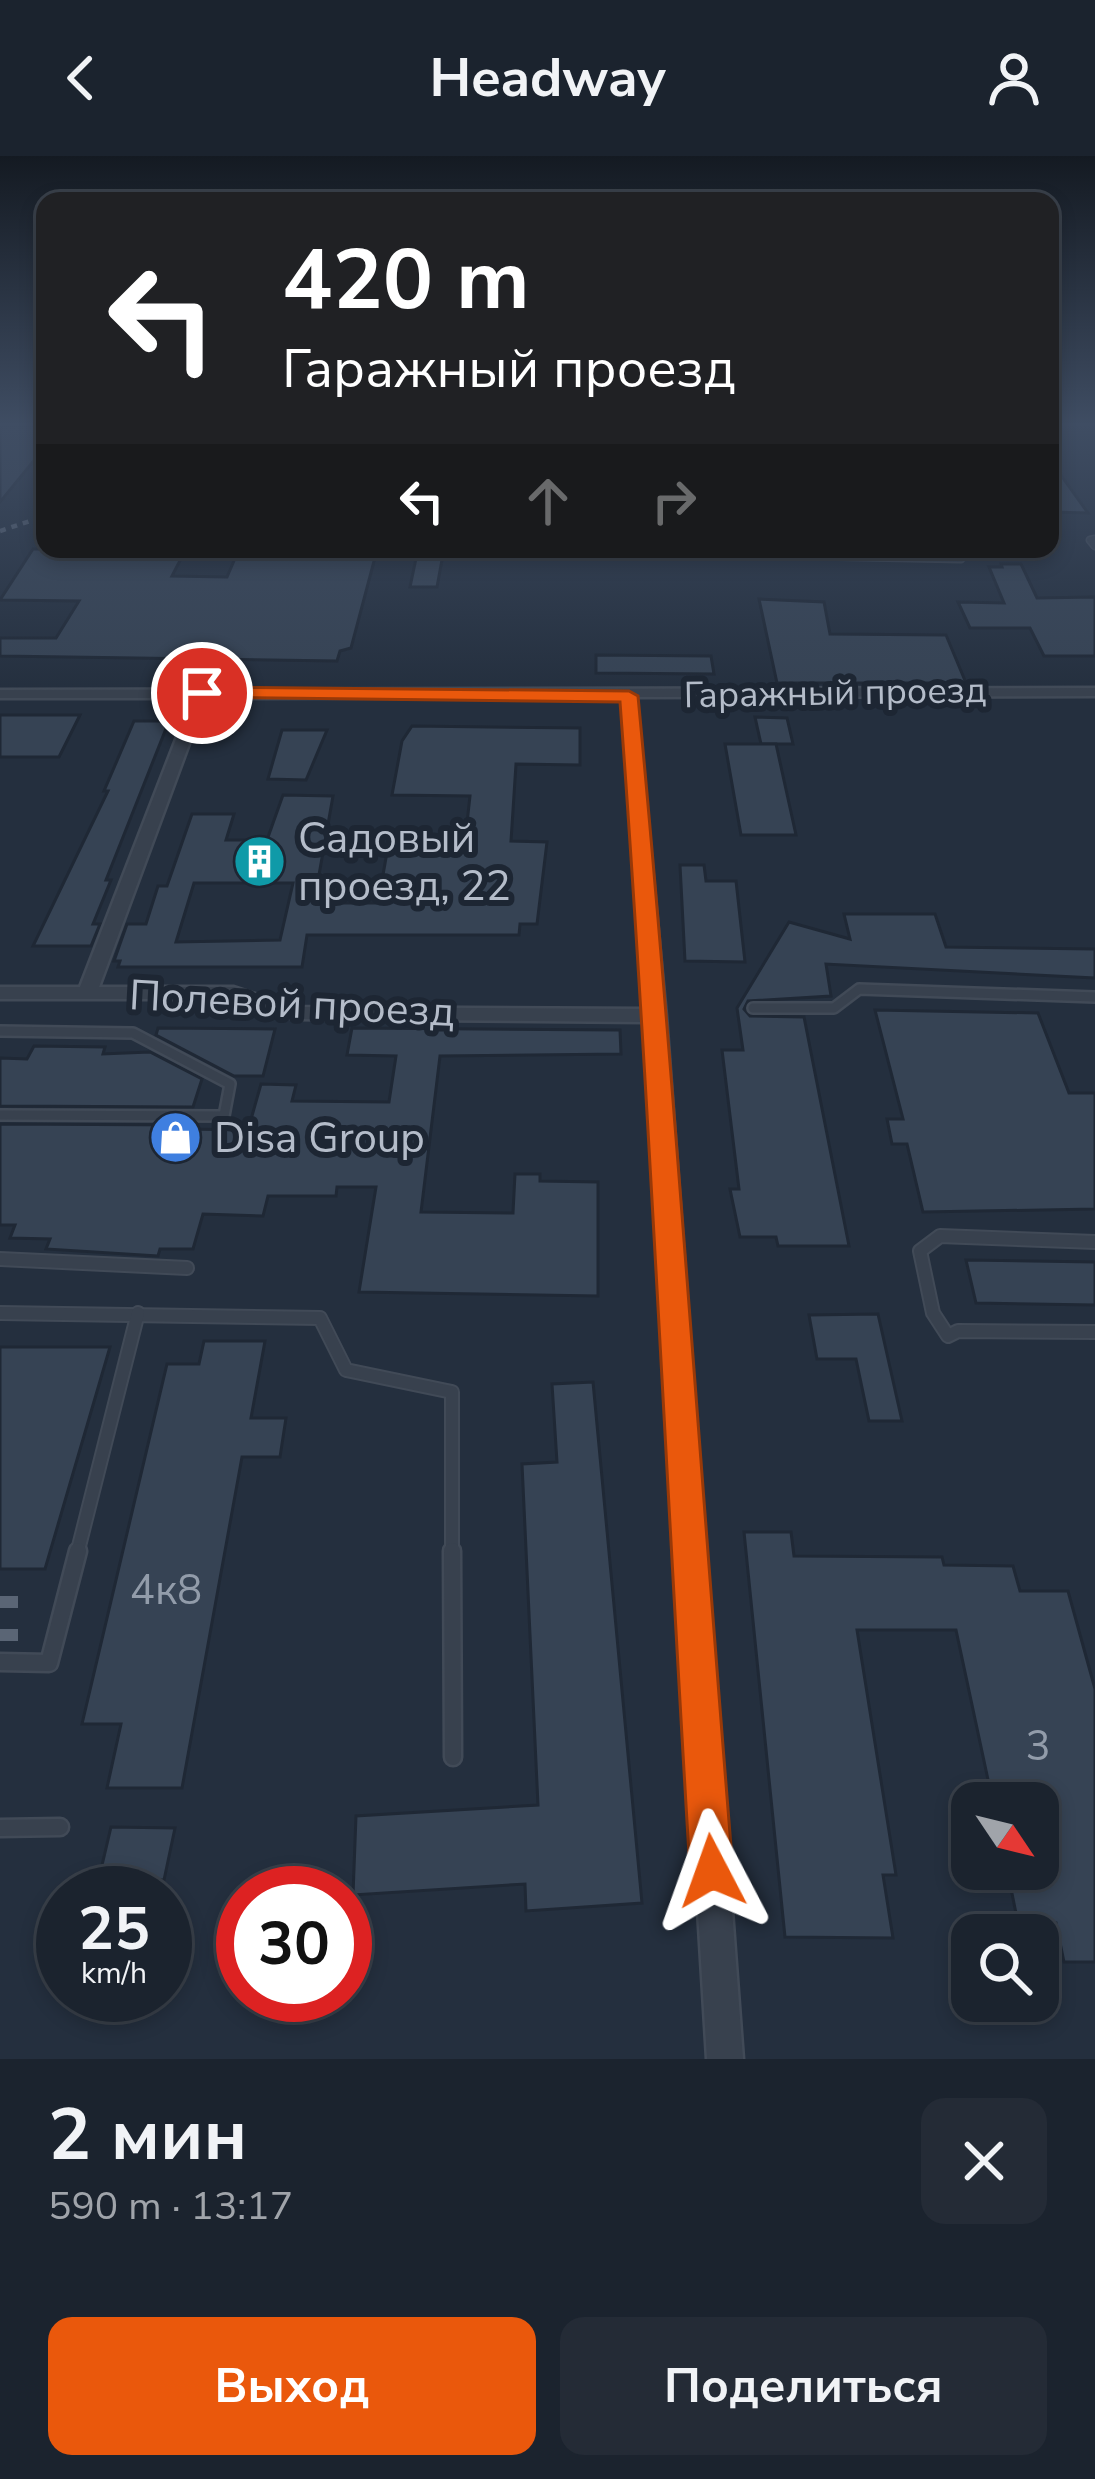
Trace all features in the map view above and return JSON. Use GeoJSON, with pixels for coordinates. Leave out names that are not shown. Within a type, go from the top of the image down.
{"type":"FeatureCollection","features":[{"type":"Feature","properties":{"kind":"street","name":"Гаражный проезд"},"geometry":{"type":"LineString","coordinates":[[0,694],[1095,692]]}},
{"type":"Feature","properties":{"kind":"street"},"geometry":{"type":"LineString","coordinates":[[87,993],[202,693]]}},
{"type":"Feature","properties":{"kind":"street"},"geometry":{"type":"LineString","coordinates":[[629,696],[656,1016],[664,1214],[725,2059]]}},
{"type":"Feature","properties":{"kind":"street","name":"Полевой проезд"},"geometry":{"type":"LineString","coordinates":[[0,993],[234,993],[293,1013],[656,1016]]}},
{"type":"Feature","properties":{"kind":"lane"},"geometry":{"type":"LineString","coordinates":[[910,558],[961,559]]}},
{"type":"Feature","properties":{"kind":"lane"},"geometry":{"type":"LineString","coordinates":[[754,1008],[833,1008],[859,989],[1095,997]]}},
{"type":"Feature","properties":{"kind":"lane"},"geometry":{"type":"LineString","coordinates":[[0,1031],[133,1033],[230,1084],[224,1116],[0,1115]]}},
{"type":"Feature","properties":{"kind":"lane"},"geometry":{"type":"LineString","coordinates":[[1095,1242],[940,1236],[920,1251],[933,1313],[948,1336],[958,1331],[1095,1332]]}},
{"type":"Feature","properties":{"kind":"lane"},"geometry":{"type":"LineString","coordinates":[[0,1259],[187,1268]]}},
{"type":"Feature","properties":{"kind":"lane"},"geometry":{"type":"LineString","coordinates":[[0,1662],[49,1663],[138,1312]]}},
{"type":"Feature","properties":{"kind":"lane"},"geometry":{"type":"LineString","coordinates":[[0,1313],[320,1318],[346,1370],[452,1393],[453,1757]]}},
{"type":"Feature","properties":{"kind":"lane"},"geometry":{"type":"LineString","coordinates":[[0,1828],[60,1827]]}},
{"type":"Feature","properties":{"kind":"building"},"geometry":{"type":"Polygon","coordinates":[[[33,549],[36,558],[181,558],[172,576],[227,577],[235,558],[375,558],[351,648],[340,651],[337,661],[0,656],[0,638],[56,638],[79,601],[0,600],[33,549]]]}},
{"type":"Feature","properties":{"kind":"building"},"geometry":{"type":"Polygon","coordinates":[[[416,558],[442,558],[437,587],[410,587],[416,558]]]}},
{"type":"Feature","properties":{"kind":"building"},"geometry":{"type":"Polygon","coordinates":[[[1021,564],[1037,598],[1095,597],[1095,656],[1044,656],[1030,628],[970,628],[958,602],[1004,603],[989,567],[1021,564]]]}},
{"type":"Feature","properties":{"kind":"building"},"geometry":{"type":"Polygon","coordinates":[[[759,599],[824,602],[830,634],[946,635],[966,683],[777,683],[759,599]]]}},
{"type":"Feature","properties":{"kind":"building"},"geometry":{"type":"Polygon","coordinates":[[[596,655],[711,656],[714,674],[596,673],[596,655]]]}},
{"type":"Feature","properties":{"kind":"building"},"geometry":{"type":"Polygon","coordinates":[[[0,715],[80,715],[59,757],[0,757],[0,715]]]}},
{"type":"Feature","properties":{"kind":"building"},"geometry":{"type":"Polygon","coordinates":[[[755,717],[787,718],[793,744],[761,744],[755,717]]]}},
{"type":"Feature","properties":{"kind":"building"},"geometry":{"type":"Polygon","coordinates":[[[134,721],[169,721],[106,880],[111,880],[93,924],[100,924],[91,946],[33,946],[108,791],[104,791],[134,721]]]}},
{"type":"Feature","properties":{"kind":"building"},"geometry":{"type":"Polygon","coordinates":[[[412,726],[580,728],[580,765],[516,764],[511,841],[547,842],[537,924],[520,924],[519,935],[307,935],[302,967],[118,967],[120,961],[114,961],[127,924],[146,924],[158,886],[167,886],[192,814],[234,814],[226,840],[267,840],[283,795],[333,796],[314,903],[378,903],[389,841],[465,841],[470,796],[392,795],[402,741],[412,726]],[[194,883],[176,942],[280,940],[293,883],[194,883]]]}},
{"type":"Feature","properties":{"kind":"building"},"geometry":{"type":"Polygon","coordinates":[[[282,730],[327,730],[306,780],[268,779],[282,730]]]}},
{"type":"Feature","properties":{"kind":"building"},"geometry":{"type":"Polygon","coordinates":[[[725,744],[776,744],[796,835],[741,835],[725,744]]]}},
{"type":"Feature","properties":{"kind":"building"},"geometry":{"type":"Polygon","coordinates":[[[680,865],[704,865],[706,881],[736,881],[745,962],[685,961],[680,865]]]}},
{"type":"Feature","properties":{"kind":"building"},"geometry":{"type":"Polygon","coordinates":[[[844,914],[935,914],[946,947],[1095,949],[1095,978],[826,964],[831,996],[748,1001],[744,1009],[750,1016],[804,1017],[849,1246],[778,1246],[776,1237],[740,1237],[730,1189],[739,1189],[722,1050],[743,1050],[737,1008],[789,922],[850,939],[844,914]]]}},
{"type":"Feature","properties":{"kind":"building"},"geometry":{"type":"Polygon","coordinates":[[[875,1010],[1038,1013],[1069,1093],[1095,1093],[1095,1209],[923,1212],[907,1144],[892,1144],[887,1119],[903,1119],[875,1010]]]}},
{"type":"Feature","properties":{"kind":"building"},"geometry":{"type":"Polygon","coordinates":[[[158,1028],[275,1029],[263,1076],[234,1076],[156,1035],[158,1028]]]}},
{"type":"Feature","properties":{"kind":"building"},"geometry":{"type":"Polygon","coordinates":[[[352,1028],[620,1030],[621,1054],[440,1056],[421,1212],[513,1213],[515,1174],[540,1174],[540,1181],[598,1182],[598,1296],[359,1292],[376,1187],[337,1187],[336,1196],[268,1196],[263,1216],[203,1214],[193,1249],[160,1249],[158,1256],[46,1249],[50,1239],[10,1238],[15,1225],[0,1225],[0,1124],[248,1130],[261,1084],[296,1085],[292,1101],[389,1102],[396,1056],[347,1055],[352,1028]]]}},
{"type":"Feature","properties":{"kind":"building"},"geometry":{"type":"Polygon","coordinates":[[[34,1046],[105,1047],[103,1054],[150,1052],[202,1079],[193,1107],[0,1106],[0,1058],[27,1059],[34,1046]]]}},
{"type":"Feature","properties":{"kind":"building"},"geometry":{"type":"Polygon","coordinates":[[[966,1260],[1095,1262],[1095,1305],[976,1303],[966,1260]]]}},
{"type":"Feature","properties":{"kind":"building"},"geometry":{"type":"Polygon","coordinates":[[[878,1314],[902,1421],[869,1421],[856,1359],[817,1359],[809,1315],[878,1314]]]}},
{"type":"Feature","properties":{"kind":"building"},"geometry":{"type":"Polygon","coordinates":[[[204,1341],[265,1341],[251,1418],[286,1418],[280,1457],[242,1457],[182,1788],[107,1788],[121,1724],[82,1724],[167,1364],[199,1364],[204,1341]]]}},
{"type":"Feature","properties":{"kind":"building"},"geometry":{"type":"Polygon","coordinates":[[[0,1347],[110,1347],[45,1569],[0,1569],[0,1347]]]}},
{"type":"Feature","properties":{"kind":"building"},"geometry":{"type":"Polygon","coordinates":[[[593,1382],[642,1903],[526,1911],[525,1884],[372,1894],[372,1866],[354,1866],[356,1816],[538,1805],[522,1464],[557,1462],[552,1384],[593,1382]]]}},
{"type":"Feature","properties":{"kind":"building"},"geometry":{"type":"Polygon","coordinates":[[[744,1532],[791,1532],[794,1556],[942,1557],[944,1565],[1013,1566],[1020,1591],[1068,1591],[1095,1689],[1095,1962],[1064,1962],[1059,1914],[1016,1914],[1011,1890],[1059,1890],[1059,1782],[989,1782],[956,1630],[857,1630],[896,1875],[883,1875],[893,1938],[785,1937],[744,1532]]]}},
{"type":"Feature","properties":{"kind":"building"},"geometry":{"type":"Polygon","coordinates":[[[111,1827],[175,1828],[167,1866],[102,1866],[111,1827]]]}},
{"type":"Feature","properties":{"kind":"railway"},"geometry":{"type":"LineString","coordinates":[[0,531],[36,519]]}},
{"type":"Feature","properties":{"kind":"railway"},"geometry":{"type":"LineString","coordinates":[[0,1602],[29,1602]]}},
{"type":"Feature","properties":{"kind":"railway"},"geometry":{"type":"LineString","coordinates":[[0,1635],[19,1635]]}},
{"type":"Feature","properties":{"kind":"place","name":"Садовый проезд, 22"},"geometry":{"type":"Point","coordinates":[259,862]}},
{"type":"Feature","properties":{"kind":"place","name":"Disa Group"},"geometry":{"type":"Point","coordinates":[175,1138]}},
{"type":"Feature","properties":{"kind":"route"},"geometry":{"type":"LineString","coordinates":[[202,693],[629,696],[656,1016],[664,1214],[712,1871]]}}]}
